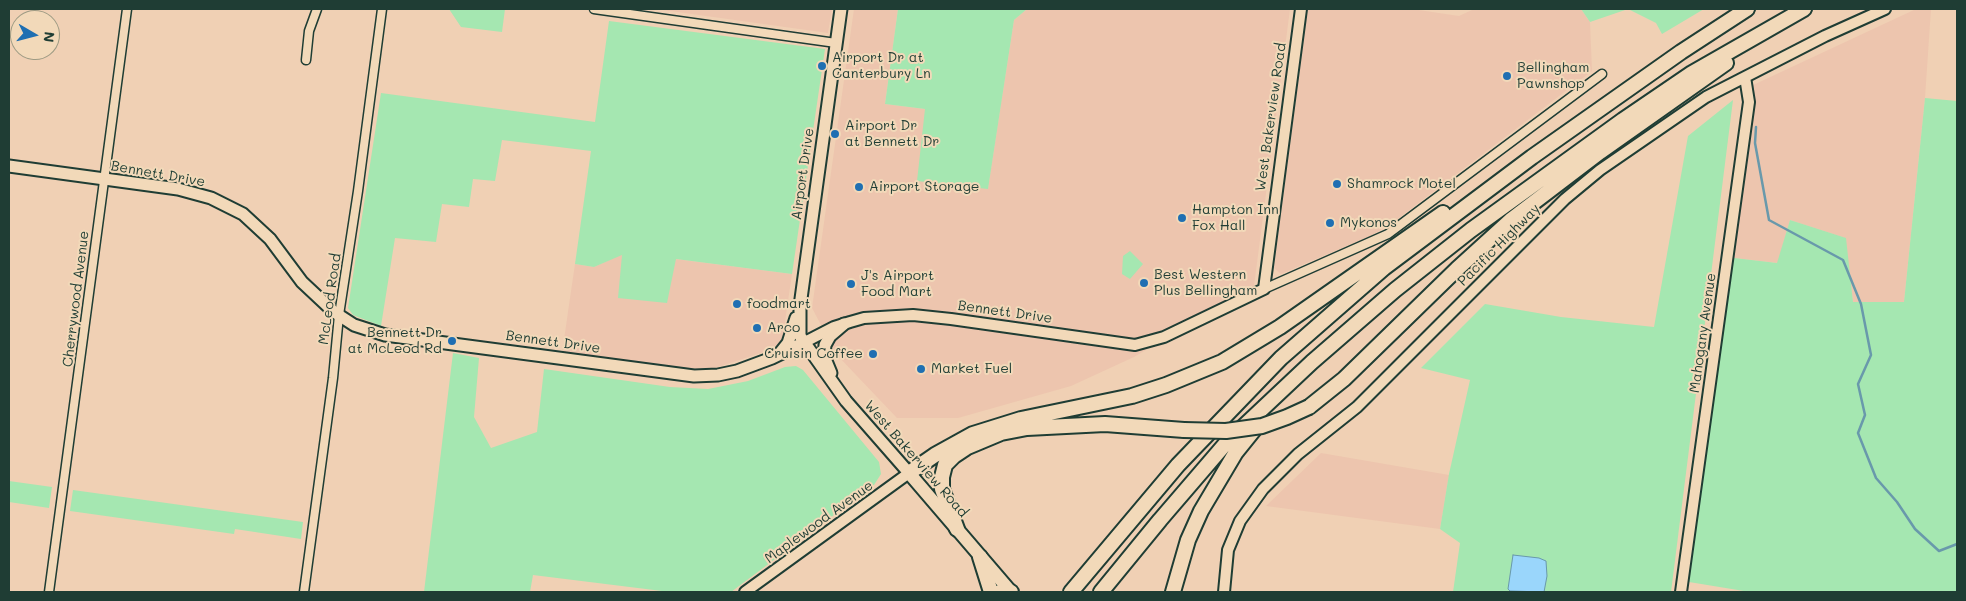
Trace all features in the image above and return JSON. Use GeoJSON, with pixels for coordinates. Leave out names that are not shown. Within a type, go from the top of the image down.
{"type":"FeatureCollection","features":[{"type":"Feature","properties":{"kind":"highway"},"geometry":{"type":"LineString","coordinates":[[1071,592],[1178,465],[1281,358],[1384,268],[1532,157],[1681,52],[1747,9]]}},
{"type":"Feature","properties":{"kind":"highway"},"geometry":{"type":"LineString","coordinates":[[909,473],[1000,433],[1027,428],[1056,425],[1105,424],[1226,431],[1262,426],[1287,418],[1309,407],[1344,379],[1457,268],[1512,219],[1600,152],[1801,10]]}},
{"type":"Feature","properties":{"kind":"highway"},"geometry":{"type":"LineString","coordinates":[[1101,592],[1227,442],[1312,362],[1395,290],[1471,230],[1692,73],[1801,10]]}},
{"type":"Feature","properties":{"kind":"highway"},"geometry":{"type":"LineString","coordinates":[[909,473],[935,455],[973,434],[1021,419],[1132,396],[1166,385],[1222,362],[1280,328],[1445,212],[1532,157]]}},
{"type":"Feature","properties":{"kind":"highway"},"geometry":{"type":"LineString","coordinates":[[1173,592],[1188,540],[1201,511],[1221,475],[1236,452],[1312,362]]}},
{"type":"Feature","properties":{"kind":"highway"},"geometry":{"type":"LineString","coordinates":[[957,529],[942,489],[942,477],[945,465],[969,446]]}},
{"type":"Feature","properties":{"kind":"highway"},"geometry":{"type":"LineString","coordinates":[[980,556],[991,592]]}},
{"type":"Feature","properties":{"kind":"highway"},"geometry":{"type":"LineString","coordinates":[[1000,592],[1011,592]]}},
{"type":"Feature","properties":{"kind":"main road","name":"Airport Drive"},"geometry":{"type":"LineString","coordinates":[[803,342],[798,327],[800,306],[841,9]]}},
{"type":"Feature","properties":{"kind":"main road","name":"Bennett Drive"},"geometry":{"type":"LineString","coordinates":[[9,166],[178,189],[211,198],[243,214],[270,238],[302,282],[339,315],[354,325],[385,334],[694,376],[718,375],[737,371],[776,356],[803,342]]}},
{"type":"Feature","properties":{"kind":"main road"},"geometry":{"type":"LineString","coordinates":[[776,356],[788,343],[800,306]]}},
{"type":"Feature","properties":{"kind":"main road"},"geometry":{"type":"LineString","coordinates":[[844,324],[827,340],[824,356],[846,401]]}},
{"type":"Feature","properties":{"kind":"main road","name":"West Bakerview Road"},"geometry":{"type":"LineString","coordinates":[[803,342],[846,401],[1011,592]]}},
{"type":"Feature","properties":{"kind":"street","name":"Cherrywood Avenue"},"geometry":{"type":"LineString","coordinates":[[49,592],[77,395],[103,180],[127,9]]}},
{"type":"Feature","properties":{"kind":"street"},"geometry":{"type":"LineString","coordinates":[[306,60],[309,31],[317,9]]}},
{"type":"Feature","properties":{"kind":"street","name":"McLeod Road"},"geometry":{"type":"LineString","coordinates":[[304,592],[333,378],[339,315],[358,191],[382,9]]}},
{"type":"Feature","properties":{"kind":"street"},"geometry":{"type":"LineString","coordinates":[[594,9],[836,43]]}},
{"type":"Feature","properties":{"kind":"street","name":"West Bakerview Road"},"geometry":{"type":"LineString","coordinates":[[1264,290],[1301,9]]}},
{"type":"Feature","properties":{"kind":"street","name":"Pacific Highway"},"geometry":{"type":"LineString","coordinates":[[1224,592],[1228,550],[1240,521],[1270,482],[1298,454],[1357,407],[1564,200],[1600,170],[1706,97],[1825,36],[1885,9]]}},
{"type":"Feature","properties":{"kind":"street"},"geometry":{"type":"LineString","coordinates":[[1264,290],[1388,234],[1602,74]]}},
{"type":"Feature","properties":{"kind":"street","name":"Mahogany Avenue"},"geometry":{"type":"LineString","coordinates":[[1681,592],[1749,102],[1745,77]]}},
{"type":"Feature","properties":{"kind":"street","name":"Bennett Drive"},"geometry":{"type":"LineString","coordinates":[[803,342],[844,324],[864,318],[916,316],[1135,345],[1164,338],[1264,290]]}},
{"type":"Feature","properties":{"kind":"street","name":"Maplewood Avenue"},"geometry":{"type":"LineString","coordinates":[[745,592],[909,473]]}},
{"type":"Feature","properties":{"kind":"shaded area"},"geometry":{"type":"Polygon","coordinates":[[[656,9],[832,9],[828,33],[656,9]]]}},
{"type":"Feature","properties":{"kind":"shaded area"},"geometry":{"type":"Polygon","coordinates":[[[854,9],[898,9],[885,104],[925,109],[988,188],[1014,20],[1027,9],[1290,9],[1254,286],[1134,357],[1071,386],[958,418],[897,418],[837,355],[812,308],[854,9]]]}},
{"type":"Feature","properties":{"kind":"shaded area"},"geometry":{"type":"Polygon","coordinates":[[[1308,9],[1412,9],[1459,16],[1472,10],[1484,9],[1581,9],[1590,22],[1592,71],[1391,224],[1372,235],[1281,274],[1274,268],[1308,9]]]}},
{"type":"Feature","properties":{"kind":"shaded area"},"geometry":{"type":"Polygon","coordinates":[[[1916,9],[1931,9],[1925,98],[1904,302],[1853,302],[1845,238],[1790,220],[1778,263],[1726,257],[1751,86],[1916,9]]]}},
{"type":"Feature","properties":{"kind":"shaded area"},"geometry":{"type":"Polygon","coordinates":[[[622,254],[666,303],[675,259],[792,274],[782,342],[773,349],[712,369],[690,370],[661,367],[562,353],[575,264],[594,267],[622,254]]]}},
{"type":"Feature","properties":{"kind":"shaded area"},"geometry":{"type":"Polygon","coordinates":[[[1321,453],[1449,475],[1440,529],[1266,506],[1321,453]]]}},
{"type":"Feature","properties":{"kind":"green space"},"geometry":{"type":"Polygon","coordinates":[[[449,9],[505,9],[502,32],[461,27],[449,9]]]}},
{"type":"Feature","properties":{"kind":"green space"},"geometry":{"type":"Polygon","coordinates":[[[898,9],[1027,9],[1014,20],[988,189],[917,181],[925,109],[885,104],[898,9]]]}},
{"type":"Feature","properties":{"kind":"green space"},"geometry":{"type":"Polygon","coordinates":[[[1581,9],[1628,9],[1590,22],[1581,9]]]}},
{"type":"Feature","properties":{"kind":"green space"},"geometry":{"type":"Polygon","coordinates":[[[1628,9],[1704,9],[1662,34],[1656,23],[1628,9]]]}},
{"type":"Feature","properties":{"kind":"green space"},"geometry":{"type":"Polygon","coordinates":[[[609,21],[825,49],[792,274],[676,259],[667,303],[618,298],[622,255],[594,267],[575,264],[591,151],[502,140],[495,181],[473,179],[469,207],[442,204],[436,242],[395,238],[381,326],[353,315],[348,308],[381,93],[595,122],[609,21]]]}},
{"type":"Feature","properties":{"kind":"green space"},"geometry":{"type":"Polygon","coordinates":[[[1925,98],[1957,101],[1957,592],[1750,592],[1689,582],[1726,257],[1777,263],[1790,220],[1846,238],[1853,302],[1904,302],[1925,98]]]}},
{"type":"Feature","properties":{"kind":"green space"},"geometry":{"type":"Polygon","coordinates":[[[1733,100],[1671,592],[1453,592],[1460,543],[1440,529],[1449,474],[1470,380],[1421,368],[1485,304],[1561,317],[1654,327],[1688,136],[1733,100]]]}},
{"type":"Feature","properties":{"kind":"green space"},"geometry":{"type":"Polygon","coordinates":[[[1130,251],[1143,264],[1130,279],[1122,274],[1123,256],[1130,251]]]}},
{"type":"Feature","properties":{"kind":"green space"},"geometry":{"type":"Polygon","coordinates":[[[453,353],[479,358],[474,417],[491,448],[537,432],[544,369],[670,387],[708,389],[748,381],[785,367],[796,366],[803,370],[879,462],[881,474],[874,485],[731,592],[670,592],[533,575],[530,592],[424,592],[453,353]]]}},
{"type":"Feature","properties":{"kind":"green space"},"geometry":{"type":"Polygon","coordinates":[[[9,481],[52,487],[49,508],[9,502],[9,481]]]}},
{"type":"Feature","properties":{"kind":"green space"},"geometry":{"type":"Polygon","coordinates":[[[73,490],[303,522],[301,539],[235,529],[234,534],[70,511],[73,490]]]}},
{"type":"Feature","properties":{"kind":"water"},"geometry":{"type":"Polygon","coordinates":[[[1513,555],[1539,558],[1546,561],[1547,576],[1544,592],[1510,591],[1508,589],[1513,555]]]}},
{"type":"Feature","properties":{"kind":"waterway"},"geometry":{"type":"LineString","coordinates":[[1756,127],[1755,143],[1769,220],[1843,260],[1861,304],[1871,355],[1858,384],[1865,415],[1858,433],[1876,478],[1897,502],[1915,529],[1939,551],[1957,544]]}},
{"type":"Feature","properties":{"kind":"place","name":"Airport Dr at Canterbury Ln"},"geometry":{"type":"Point","coordinates":[822,66]}},
{"type":"Feature","properties":{"kind":"place","name":"Bellingham Pawnshop"},"geometry":{"type":"Point","coordinates":[1507,76]}},
{"type":"Feature","properties":{"kind":"place","name":"Airport Dr at Bennett Dr"},"geometry":{"type":"Point","coordinates":[835,134]}},
{"type":"Feature","properties":{"kind":"place","name":"Shamrock Motel"},"geometry":{"type":"Point","coordinates":[1337,184]}},
{"type":"Feature","properties":{"kind":"place","name":"Airport Storage"},"geometry":{"type":"Point","coordinates":[859,187]}},
{"type":"Feature","properties":{"kind":"place","name":"Hampton Inn Fox Hall"},"geometry":{"type":"Point","coordinates":[1182,218]}},
{"type":"Feature","properties":{"kind":"place","name":"Mykonos"},"geometry":{"type":"Point","coordinates":[1330,223]}},
{"type":"Feature","properties":{"kind":"place","name":"Best Western Plus Bellingham"},"geometry":{"type":"Point","coordinates":[1144,283]}},
{"type":"Feature","properties":{"kind":"place","name":"J's Airport Food Mart"},"geometry":{"type":"Point","coordinates":[851,284]}},
{"type":"Feature","properties":{"kind":"place","name":"foodmart"},"geometry":{"type":"Point","coordinates":[737,304]}},
{"type":"Feature","properties":{"kind":"place","name":"Arco"},"geometry":{"type":"Point","coordinates":[757,328]}},
{"type":"Feature","properties":{"kind":"place","name":"Bennett Dr at McLeod Rd"},"geometry":{"type":"Point","coordinates":[452,341]}},
{"type":"Feature","properties":{"kind":"place","name":"Cruisin Coffee"},"geometry":{"type":"Point","coordinates":[873,354]}},
{"type":"Feature","properties":{"kind":"place","name":"Market Fuel"},"geometry":{"type":"Point","coordinates":[921,369]}}]}
